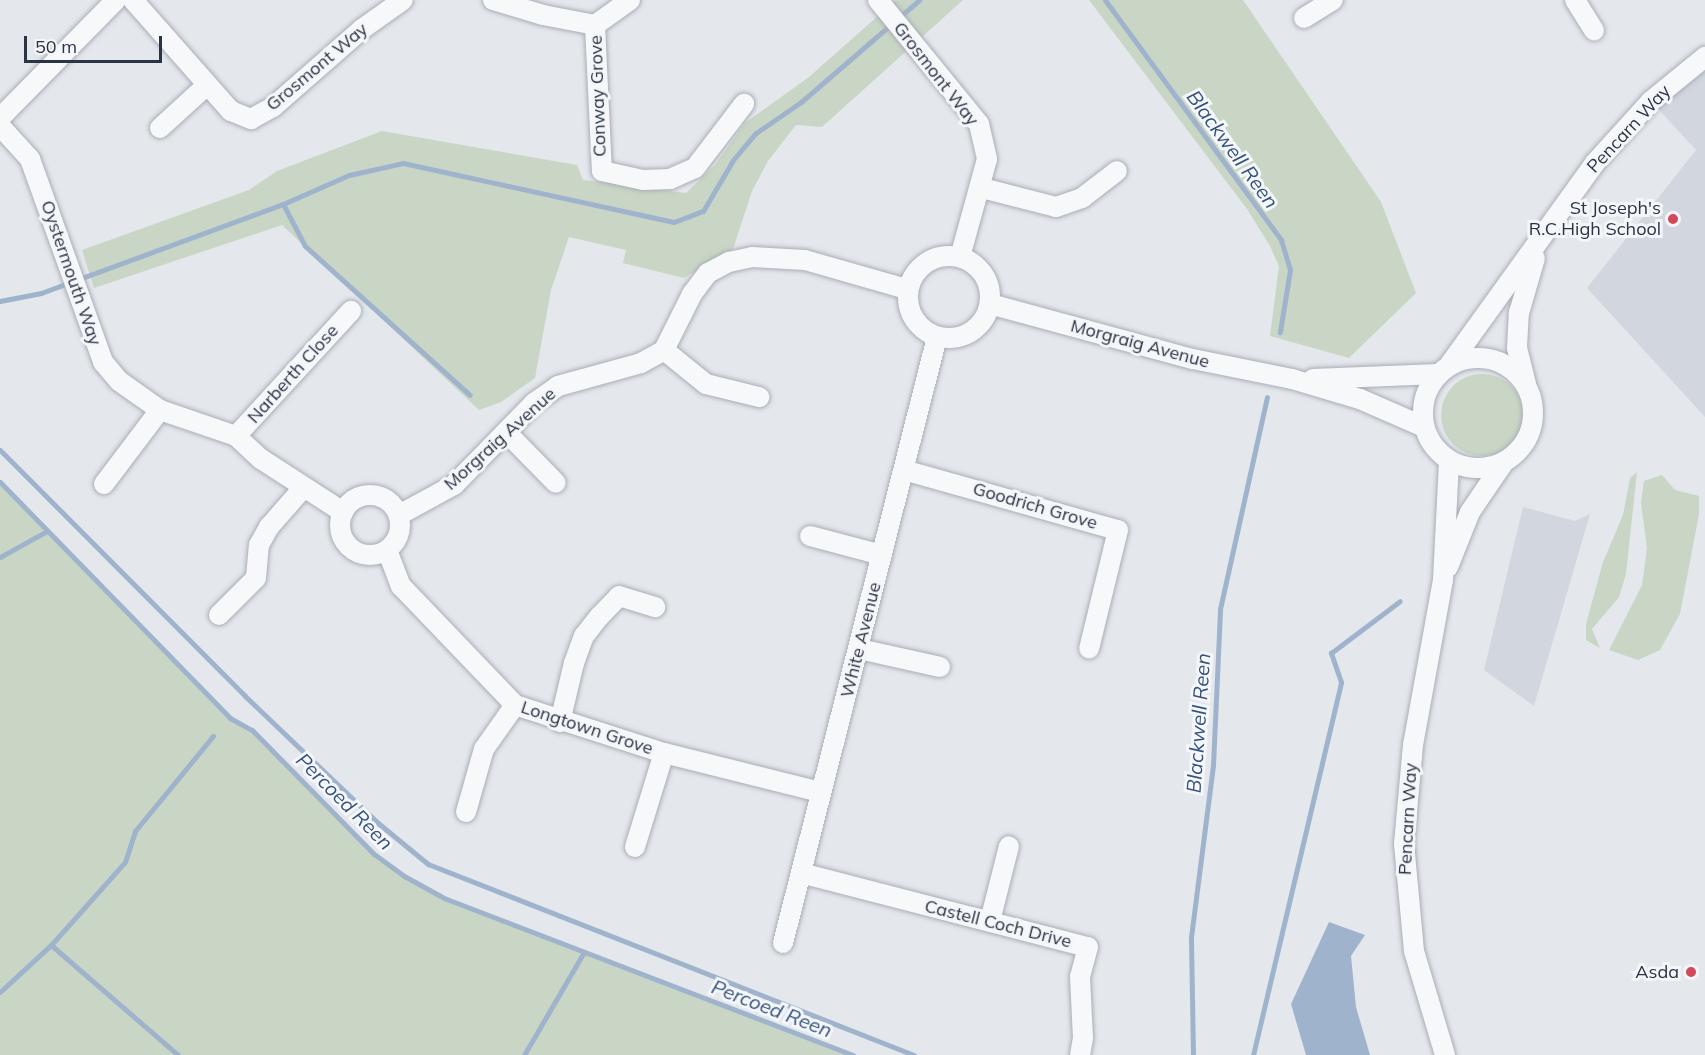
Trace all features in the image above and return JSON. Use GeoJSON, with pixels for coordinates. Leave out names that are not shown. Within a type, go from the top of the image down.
{"type":"FeatureCollection","features":[{"type":"Feature","properties":{"kind":"street"},"geometry":{"type":"LineString","coordinates":[[0,118],[116,0]]}},
{"type":"Feature","properties":{"kind":"street","name":"Grosmont Way"},"geometry":{"type":"LineString","coordinates":[[133,0],[231,111],[251,119],[273,107],[377,6],[403,0]]}},
{"type":"Feature","properties":{"kind":"street"},"geometry":{"type":"LineString","coordinates":[[493,0],[543,15],[596,25],[630,0]]}},
{"type":"Feature","properties":{"kind":"street"},"geometry":{"type":"LineString","coordinates":[[1304,18],[1333,0]]}},
{"type":"Feature","properties":{"kind":"street"},"geometry":{"type":"LineString","coordinates":[[1575,0],[1594,31]]}},
{"type":"Feature","properties":{"kind":"street","name":"Grosmont Way"},"geometry":{"type":"LineString","coordinates":[[883,6],[979,124],[987,159],[982,188],[960,257]]}},
{"type":"Feature","properties":{"kind":"street","name":"Conway Grove"},"geometry":{"type":"LineString","coordinates":[[596,25],[602,171],[644,180],[670,179],[695,168],[744,104]]}},
{"type":"Feature","properties":{"kind":"street","name":"Pencarn Way"},"geometry":{"type":"LineString","coordinates":[[1444,369],[1542,239],[1569,196],[1651,101],[1705,57]]}},
{"type":"Feature","properties":{"kind":"street"},"geometry":{"type":"LineString","coordinates":[[160,128],[207,85]]}},
{"type":"Feature","properties":{"kind":"street","name":"Oystermouth Way"},"geometry":{"type":"LineString","coordinates":[[0,126],[30,159],[79,303],[103,362],[119,381],[160,410],[236,436],[261,459],[343,512]]}},
{"type":"Feature","properties":{"kind":"street"},"geometry":{"type":"LineString","coordinates":[[982,188],[1056,207],[1082,198],[1117,171]]}},
{"type":"Feature","properties":{"kind":"street","name":"Pencarn Way"},"geometry":{"type":"LineString","coordinates":[[1526,386],[1517,348],[1519,313],[1542,239]]}},
{"type":"Feature","properties":{"kind":"street"},"geometry":{"type":"LineString","coordinates":[[759,397],[706,384],[663,350],[692,294],[708,273],[729,262],[752,257],[805,260],[907,289]]}},
{"type":"Feature","properties":{"kind":"street"},"geometry":{"type":"LineString","coordinates":[[960,257],[982,271],[989,284],[990,304],[982,322],[963,337],[937,337],[921,329],[910,315],[907,289],[918,268],[930,259],[960,257]]}},
{"type":"Feature","properties":{"kind":"street","name":"Morgraig Avenue"},"geometry":{"type":"LineString","coordinates":[[990,304],[1204,362],[1292,379],[1360,399],[1424,426]]}},
{"type":"Feature","properties":{"kind":"street","name":"Narberth Close"},"geometry":{"type":"LineString","coordinates":[[236,436],[351,311]]}},
{"type":"Feature","properties":{"kind":"street","name":"White Avenue"},"geometry":{"type":"LineString","coordinates":[[783,943],[937,337]]}},
{"type":"Feature","properties":{"kind":"street","name":"Morgraig Avenue"},"geometry":{"type":"LineString","coordinates":[[399,515],[454,485],[534,403],[558,386],[641,363],[663,350]]}},
{"type":"Feature","properties":{"kind":"street"},"geometry":{"type":"LineString","coordinates":[[1484,358],[1501,363],[1526,386],[1533,414],[1531,429],[1524,442],[1504,462],[1477,468],[1449,461],[1429,440],[1424,426],[1422,408],[1428,389],[1444,369],[1484,358]]}},
{"type":"Feature","properties":{"kind":"street","name":"Morgraig Avenue"},"geometry":{"type":"LineString","coordinates":[[1292,379],[1444,369]]}},
{"type":"Feature","properties":{"kind":"street"},"geometry":{"type":"LineString","coordinates":[[104,484],[160,410]]}},
{"type":"Feature","properties":{"kind":"street"},"geometry":{"type":"LineString","coordinates":[[506,432],[556,483]]}},
{"type":"Feature","properties":{"kind":"street","name":"Pencarn Way"},"geometry":{"type":"LineString","coordinates":[[1445,1055],[1414,951],[1404,844],[1413,745],[1443,580],[1449,461]]}},
{"type":"Feature","properties":{"kind":"street","name":"Pencarn Way"},"geometry":{"type":"LineString","coordinates":[[1443,580],[1470,512],[1504,462]]}},
{"type":"Feature","properties":{"kind":"street","name":"Goodrich Grove"},"geometry":{"type":"LineString","coordinates":[[904,470],[1118,530],[1089,649]]}},
{"type":"Feature","properties":{"kind":"street"},"geometry":{"type":"LineString","coordinates":[[219,615],[256,578],[259,545],[269,527],[303,488]]}},
{"type":"Feature","properties":{"kind":"street"},"geometry":{"type":"LineString","coordinates":[[372,495],[392,504],[399,515],[399,532],[387,550],[371,554],[354,550],[341,529],[343,512],[354,499],[372,495]]}},
{"type":"Feature","properties":{"kind":"street"},"geometry":{"type":"LineString","coordinates":[[810,536],[882,555]]}},
{"type":"Feature","properties":{"kind":"street","name":"Longtown Grove"},"geometry":{"type":"LineString","coordinates":[[387,550],[401,586],[515,705],[560,722],[664,753],[821,792]]}},
{"type":"Feature","properties":{"kind":"street"},"geometry":{"type":"LineString","coordinates":[[560,722],[574,663],[584,636],[599,617],[619,596],[655,607]]}},
{"type":"Feature","properties":{"kind":"street"},"geometry":{"type":"LineString","coordinates":[[859,649],[940,667]]}},
{"type":"Feature","properties":{"kind":"street"},"geometry":{"type":"LineString","coordinates":[[466,812],[484,749],[515,705]]}},
{"type":"Feature","properties":{"kind":"street"},"geometry":{"type":"LineString","coordinates":[[634,847],[664,753]]}},
{"type":"Feature","properties":{"kind":"street"},"geometry":{"type":"LineString","coordinates":[[990,921],[1009,846]]}},
{"type":"Feature","properties":{"kind":"street","name":"Castell Coch Drive"},"geometry":{"type":"LineString","coordinates":[[801,873],[1088,947],[1080,978],[1083,1038],[1080,1055]]}},
{"type":"Feature","properties":{"kind":"shaded area","name":"St Joseph's R.C.High School"},"geometry":{"type":"Polygon","coordinates":[[[1705,57],[1705,417],[1587,288],[1696,150],[1651,101],[1705,57]]]}},
{"type":"Feature","properties":{"kind":"shaded area"},"geometry":{"type":"Polygon","coordinates":[[[1523,507],[1575,521],[1590,514],[1534,706],[1484,670],[1523,507]]]}},
{"type":"Feature","properties":{"kind":"green space"},"geometry":{"type":"Polygon","coordinates":[[[896,0],[963,0],[822,127],[796,125],[768,161],[752,191],[733,249],[684,278],[623,263],[626,250],[569,237],[551,290],[535,378],[501,402],[479,410],[282,225],[94,288],[82,250],[249,190],[277,171],[382,131],[577,165],[583,180],[686,193],[715,165],[745,123],[809,77],[896,0]]]}},
{"type":"Feature","properties":{"kind":"green space"},"geometry":{"type":"Polygon","coordinates":[[[1089,0],[1243,0],[1381,202],[1416,293],[1349,358],[1270,336],[1279,266],[1270,246],[1247,209],[1089,0]]]}},
{"type":"Feature","properties":{"kind":"green space"},"geometry":{"type":"Polygon","coordinates":[[[1482,374],[1498,377],[1511,386],[1520,399],[1523,415],[1520,431],[1511,444],[1498,453],[1482,456],[1466,453],[1453,444],[1444,431],[1441,415],[1444,399],[1453,386],[1466,377],[1482,374]]]}},
{"type":"Feature","properties":{"kind":"green space"},"geometry":{"type":"Polygon","coordinates":[[[1637,472],[1626,574],[1619,597],[1592,629],[1600,648],[1586,640],[1586,624],[1603,562],[1623,515],[1630,478],[1637,472]]]}},
{"type":"Feature","properties":{"kind":"green space"},"geometry":{"type":"Polygon","coordinates":[[[1662,475],[1675,490],[1699,496],[1699,514],[1680,614],[1660,650],[1638,660],[1609,650],[1642,585],[1647,548],[1641,503],[1644,481],[1662,475]]]}},
{"type":"Feature","properties":{"kind":"green space"},"geometry":{"type":"Polygon","coordinates":[[[0,482],[230,718],[252,730],[374,854],[406,877],[444,898],[853,1055],[0,1055],[0,482]]]}},
{"type":"Feature","properties":{"kind":"water"},"geometry":{"type":"Polygon","coordinates":[[[1329,922],[1365,935],[1351,956],[1356,1007],[1370,1055],[1306,1055],[1291,1004],[1329,922]]]}},
{"type":"Feature","properties":{"kind":"waterway"},"geometry":{"type":"LineString","coordinates":[[0,301],[41,293],[283,204],[349,175],[403,163],[674,222],[703,211],[733,160],[756,133],[801,102],[919,0]]}},
{"type":"Feature","properties":{"kind":"waterway","name":"Blackwell Reen"},"geometry":{"type":"LineString","coordinates":[[1105,0],[1281,240],[1290,270],[1280,332]]}},
{"type":"Feature","properties":{"kind":"waterway"},"geometry":{"type":"LineString","coordinates":[[283,204],[305,246],[470,395]]}},
{"type":"Feature","properties":{"kind":"waterway","name":"Blackwell Reen"},"geometry":{"type":"LineString","coordinates":[[1193,1055],[1191,937],[1213,765],[1220,609],[1267,397]]}},
{"type":"Feature","properties":{"kind":"waterway"},"geometry":{"type":"LineString","coordinates":[[0,450],[245,696],[378,823],[428,864],[914,1055]]}},
{"type":"Feature","properties":{"kind":"waterway","name":"Percoed Reen"},"geometry":{"type":"LineString","coordinates":[[0,482],[230,718],[252,730],[374,854],[406,877],[444,898],[853,1055]]}},
{"type":"Feature","properties":{"kind":"waterway"},"geometry":{"type":"LineString","coordinates":[[0,557],[47,531]]}},
{"type":"Feature","properties":{"kind":"waterway"},"geometry":{"type":"LineString","coordinates":[[1253,1055],[1341,682],[1331,653],[1400,601]]}},
{"type":"Feature","properties":{"kind":"waterway"},"geometry":{"type":"LineString","coordinates":[[0,992],[51,945],[125,862],[135,831],[213,736]]}},
{"type":"Feature","properties":{"kind":"waterway"},"geometry":{"type":"LineString","coordinates":[[51,945],[178,1055]]}},
{"type":"Feature","properties":{"kind":"waterway"},"geometry":{"type":"LineString","coordinates":[[524,1055],[584,952]]}},
{"type":"Feature","properties":{"kind":"place","name":"St Joseph's R.C.High School"},"geometry":{"type":"Point","coordinates":[1673,219]}},
{"type":"Feature","properties":{"kind":"place","name":"Asda"},"geometry":{"type":"Point","coordinates":[1691,972]}}]}
